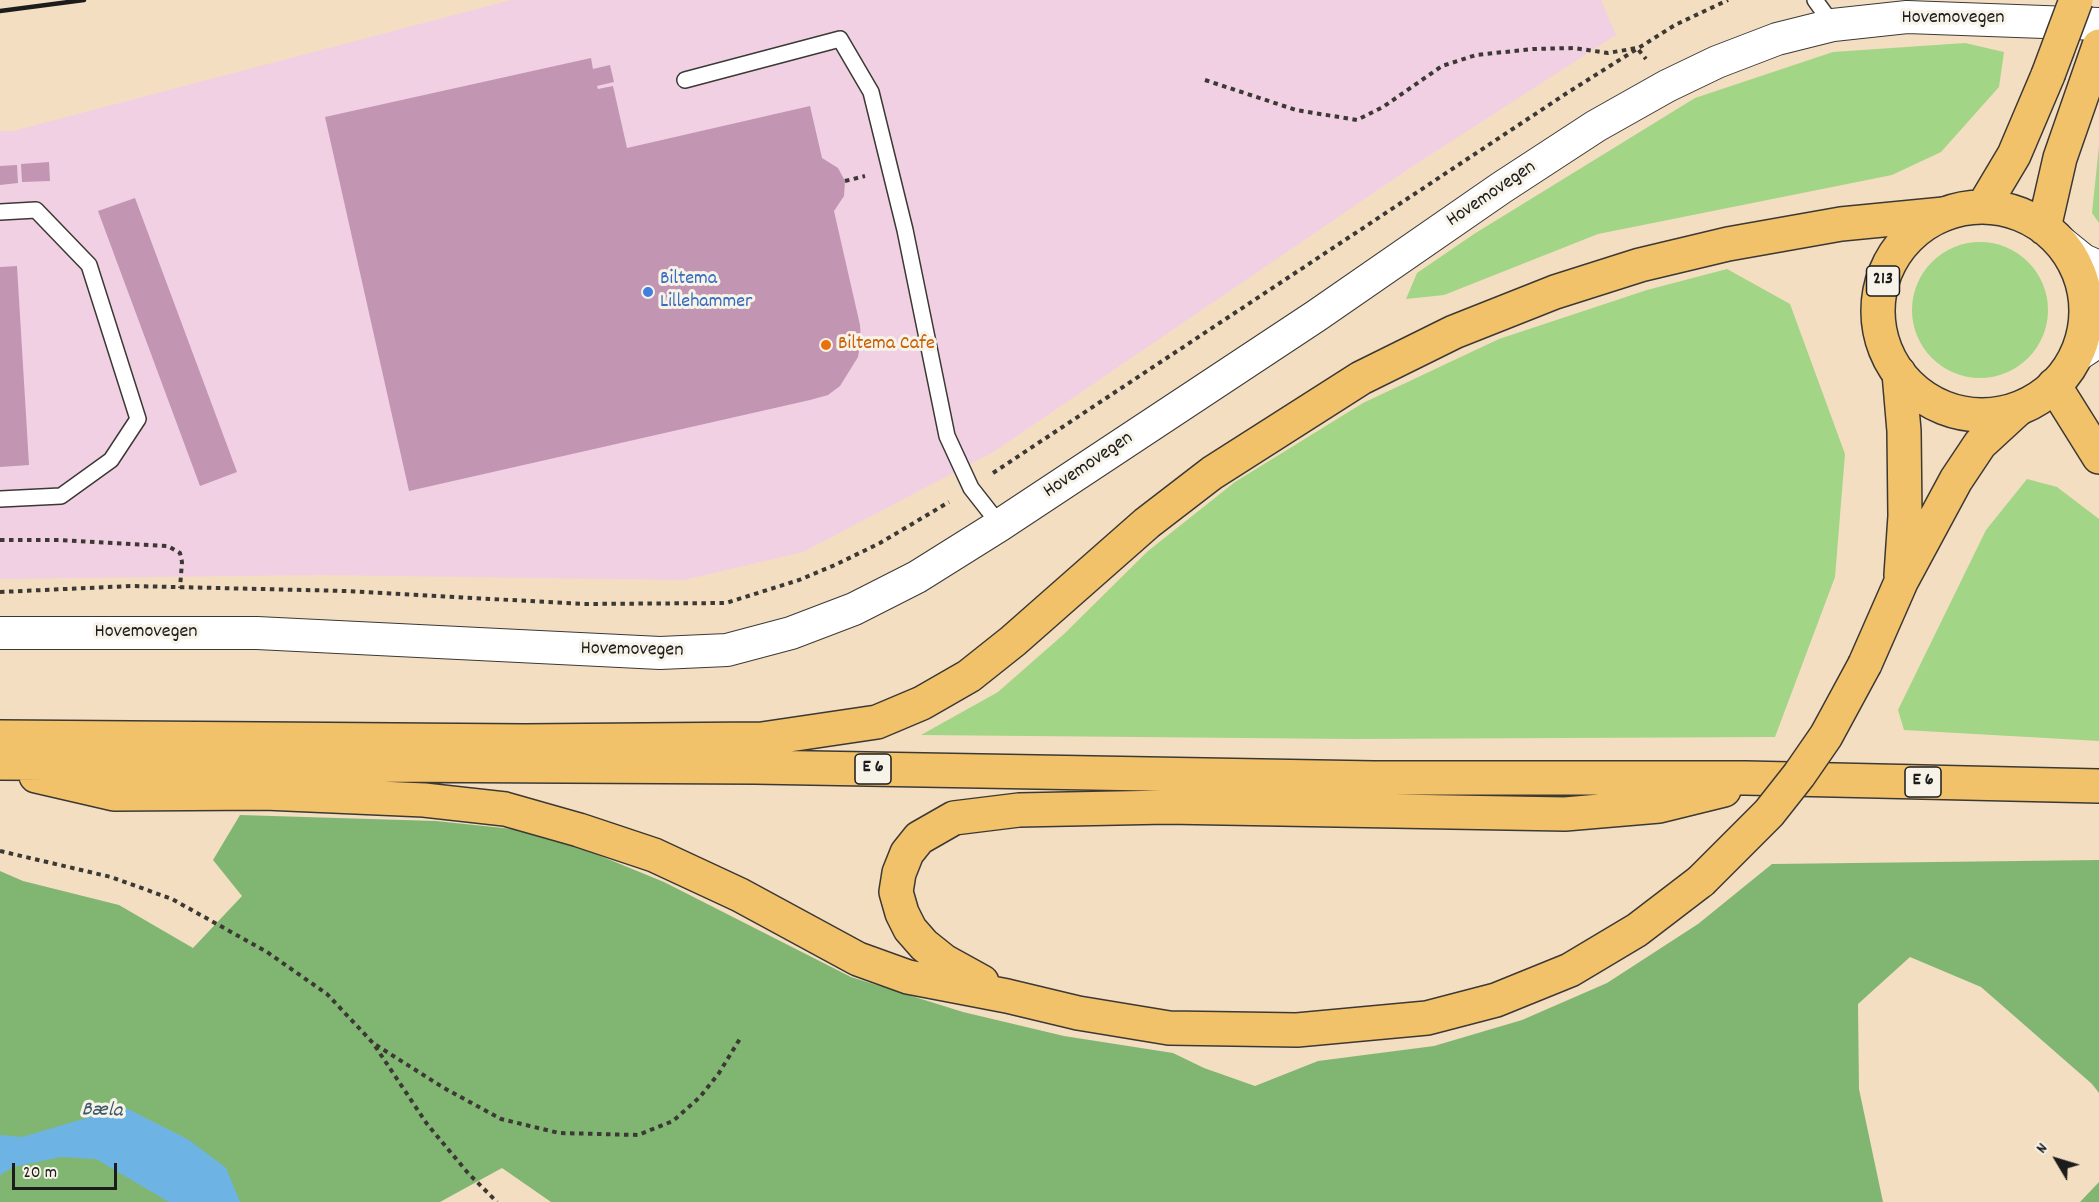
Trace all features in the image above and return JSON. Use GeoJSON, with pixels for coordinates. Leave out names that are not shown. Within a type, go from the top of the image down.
{"type":"FeatureCollection","features":[{"type":"Feature","properties":{"kind":"main road"},"geometry":{"type":"LineString","coordinates":[[1983,207],[2014,155],[2048,75],[2076,0]]}},
{"type":"Feature","properties":{"kind":"main road"},"geometry":{"type":"LineString","coordinates":[[2050,233],[2060,158],[2099,46]]}},
{"type":"Feature","properties":{"kind":"main road","name":"213"},"geometry":{"type":"LineString","coordinates":[[1983,207],[2021,214],[2050,233],[2075,264],[2085,294],[2087,349],[2054,385],[2018,409],[1981,415],[1943,408],[1919,393],[1899,373],[1888,355],[1880,324],[1880,293],[1886,272],[1895,254],[1909,237],[1925,224],[1944,214],[1983,207]]}},
{"type":"Feature","properties":{"kind":"main road"},"geometry":{"type":"LineString","coordinates":[[0,737],[525,741],[762,739],[877,723],[922,703],[969,676],[1013,641],[1147,523],[1212,473],[1362,378],[1454,332],[1555,292],[1640,265],[1728,244],[1840,224],[1944,214]]}},
{"type":"Feature","properties":{"kind":"main road"},"geometry":{"type":"LineString","coordinates":[[1899,373],[1904,431],[1905,516],[1901,582]]}},
{"type":"Feature","properties":{"kind":"main road"},"geometry":{"type":"LineString","coordinates":[[2054,385],[2099,457]]}},
{"type":"Feature","properties":{"kind":"main road"},"geometry":{"type":"LineString","coordinates":[[0,768],[114,794],[276,793],[424,800],[505,809],[654,855],[740,895],[858,959],[908,977],[1007,996],[1078,1013],[1169,1028],[1297,1030],[1427,1018],[1496,1000],[1570,970],[1637,930],[1701,881],[1769,813],[1826,736],[1865,664],[1901,582],[1956,480],[1980,444],[2018,409]]}},
{"type":"Feature","properties":{"kind":"main road","name":"E 6"},"geometry":{"type":"LineString","coordinates":[[0,763],[755,767],[1374,778],[1746,778],[2099,786]]}},
{"type":"Feature","properties":{"kind":"main road"},"geometry":{"type":"LineString","coordinates":[[1007,996],[944,961],[910,929],[902,913],[897,892],[899,873],[907,853],[919,838],[936,826],[954,818],[978,813],[1019,810],[1167,807],[1565,814],[1659,806],[1722,791],[1746,778]]}},
{"type":"Feature","properties":{"kind":"street","name":"Hovemovegen"},"geometry":{"type":"LineString","coordinates":[[0,633],[257,633],[625,652],[727,650],[791,633],[854,609],[917,577],[1000,525],[1316,316],[1501,188],[1596,126],[1667,86],[1717,62],[1757,47],[1833,25],[1907,17],[2099,24]]}},
{"type":"Feature","properties":{"kind":"street"},"geometry":{"type":"LineString","coordinates":[[2050,233],[2083,260],[2099,267]]}},
{"type":"Feature","properties":{"kind":"lane"},"geometry":{"type":"LineString","coordinates":[[1815,0],[1833,25]]}},
{"type":"Feature","properties":{"kind":"lane"},"geometry":{"type":"LineString","coordinates":[[685,80],[840,39],[872,92],[905,230],[947,436],[971,488],[1000,525]]}},
{"type":"Feature","properties":{"kind":"lane"},"geometry":{"type":"LineString","coordinates":[[0,212],[36,210],[89,265],[138,419],[111,460],[61,495],[0,499]]}},
{"type":"Feature","properties":{"kind":"path"},"geometry":{"type":"LineString","coordinates":[[0,592],[131,586],[347,591],[644,606],[726,603],[799,580],[880,543],[971,488],[1637,48],[1675,25],[1728,0]]}},
{"type":"Feature","properties":{"kind":"path"},"geometry":{"type":"LineString","coordinates":[[1204,80],[1296,110],[1357,120],[1383,107],[1442,66],[1476,56],[1533,49],[1574,48],[1608,53],[1637,48]]}},
{"type":"Feature","properties":{"kind":"path"},"geometry":{"type":"LineString","coordinates":[[1637,48],[1667,86]]}},
{"type":"Feature","properties":{"kind":"path"},"geometry":{"type":"LineString","coordinates":[[845,181],[872,175]]}},
{"type":"Feature","properties":{"kind":"path"},"geometry":{"type":"LineString","coordinates":[[0,540],[168,546],[180,553],[182,562],[180,588]]}},
{"type":"Feature","properties":{"kind":"path"},"geometry":{"type":"LineString","coordinates":[[0,851],[138,885],[190,909],[267,952],[327,994],[373,1043],[427,1124],[468,1173],[497,1202]]}},
{"type":"Feature","properties":{"kind":"path"},"geometry":{"type":"LineString","coordinates":[[373,1043],[444,1088],[501,1119],[560,1133],[638,1135],[673,1122],[700,1097],[719,1073],[741,1037]]}},
{"type":"Feature","properties":{"kind":"shaded area"},"geometry":{"type":"Polygon","coordinates":[[[511,0],[1601,0],[1616,35],[1410,168],[995,451],[803,552],[684,580],[319,575],[0,579],[0,131],[13,131],[511,0]]]}},
{"type":"Feature","properties":{"kind":"green space"},"geometry":{"type":"Polygon","coordinates":[[[1965,43],[2004,52],[1999,87],[1941,152],[1892,175],[1598,234],[1444,295],[1406,299],[1417,273],[1474,234],[1695,98],[1833,52],[1965,43]]]}},
{"type":"Feature","properties":{"kind":"green space"},"geometry":{"type":"Polygon","coordinates":[[[2099,146],[2099,223],[2092,213],[2099,146]]]}},
{"type":"Feature","properties":{"kind":"green space"},"geometry":{"type":"Polygon","coordinates":[[[1980,242],[2006,248],[2028,262],[2042,284],[2048,310],[2042,336],[2028,358],[2006,372],[1980,378],[1954,372],[1932,358],[1918,336],[1912,310],[1918,284],[1932,262],[1954,248],[1980,242]]]}},
{"type":"Feature","properties":{"kind":"green space"},"geometry":{"type":"Polygon","coordinates":[[[1727,269],[1790,304],[1845,454],[1835,577],[1775,737],[1353,739],[921,735],[998,692],[1064,634],[1148,551],[1235,482],[1363,403],[1499,339],[1647,290],[1727,269]]]}},
{"type":"Feature","properties":{"kind":"green space"},"geometry":{"type":"Polygon","coordinates":[[[2027,479],[2057,487],[2099,519],[2099,741],[1904,730],[1898,710],[1986,530],[2027,479]]]}},
{"type":"Feature","properties":{"kind":"green space"},"geometry":{"type":"Polygon","coordinates":[[[240,815],[436,821],[542,832],[664,882],[851,977],[963,1012],[1064,1036],[1173,1053],[1204,1068],[1255,1086],[1318,1061],[1434,1046],[1522,1020],[1607,983],[1698,924],[1772,864],[2099,860],[2099,1093],[2092,1084],[1981,987],[1910,957],[1858,1004],[1859,1089],[1883,1202],[551,1202],[502,1168],[440,1202],[0,1202],[0,871],[23,881],[119,905],[193,948],[242,896],[213,860],[240,815]]]}},
{"type":"Feature","properties":{"kind":"green space"},"geometry":{"type":"Polygon","coordinates":[[[2099,1182],[2099,1202],[2080,1202],[2099,1182]]]}},
{"type":"Feature","properties":{"kind":"water"},"geometry":{"type":"Polygon","coordinates":[[[124,1107],[189,1140],[226,1168],[240,1202],[169,1202],[96,1159],[61,1157],[13,1167],[0,1175],[0,1135],[22,1137],[124,1107]]]}},
{"type":"Feature","properties":{"kind":"building"},"geometry":{"type":"Polygon","coordinates":[[[591,58],[593,69],[610,65],[614,82],[597,86],[598,89],[613,86],[627,148],[810,106],[822,158],[838,168],[845,181],[844,196],[834,211],[860,325],[861,340],[858,357],[840,386],[828,395],[409,491],[325,117],[591,58]]]}},
{"type":"Feature","properties":{"kind":"building"},"geometry":{"type":"Polygon","coordinates":[[[49,162],[50,181],[22,182],[21,164],[49,162]]]}},
{"type":"Feature","properties":{"kind":"building"},"geometry":{"type":"Polygon","coordinates":[[[17,165],[18,183],[0,185],[0,166],[17,165]]]}},
{"type":"Feature","properties":{"kind":"building"},"geometry":{"type":"Polygon","coordinates":[[[135,198],[237,472],[200,486],[98,211],[135,198]]]}},
{"type":"Feature","properties":{"kind":"building"},"geometry":{"type":"Polygon","coordinates":[[[17,266],[29,465],[0,467],[0,267],[17,266]]]}},
{"type":"Feature","properties":{"kind":"railway"},"geometry":{"type":"LineString","coordinates":[[0,11],[84,0]]}},
{"type":"Feature","properties":{"kind":"place","name":"Biltema Lillehammer"},"geometry":{"type":"Point","coordinates":[648,292]}},
{"type":"Feature","properties":{"kind":"place","name":"Biltema Cafe"},"geometry":{"type":"Point","coordinates":[826,345]}},
{"type":"Feature","properties":{"kind":"water label","name":"Bæla"},"geometry":{"type":"Point","coordinates":[102,1112]}}]}
